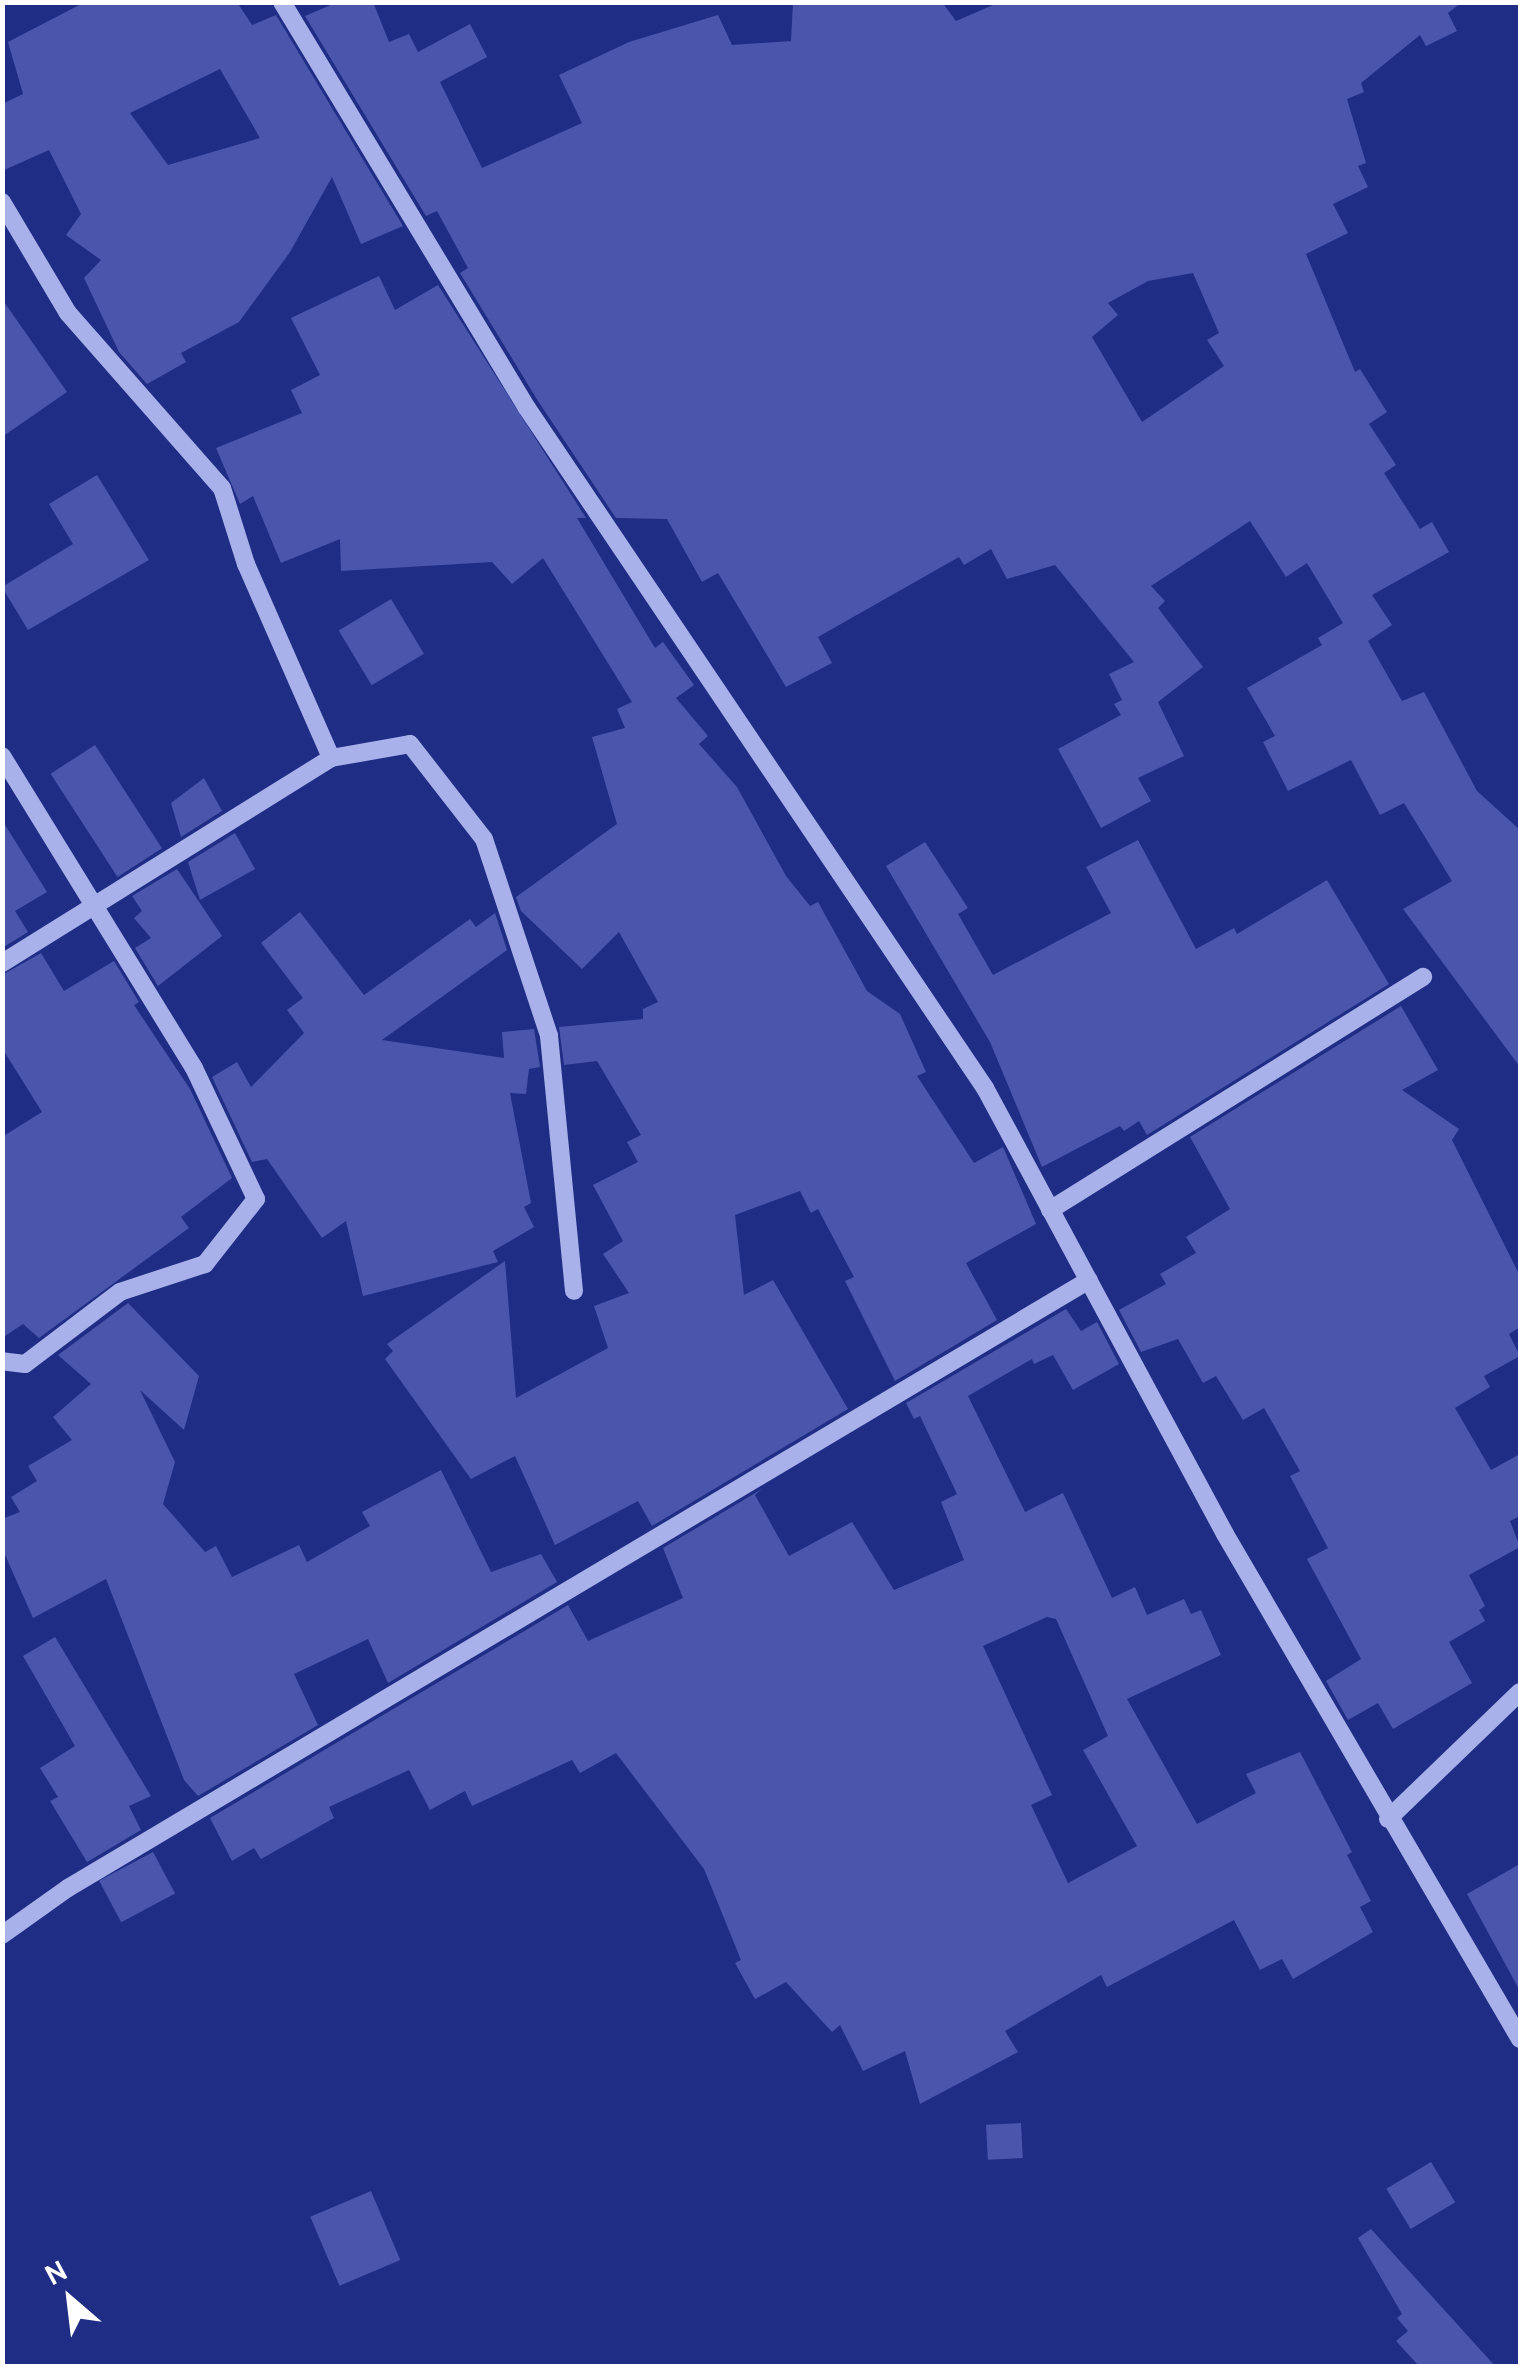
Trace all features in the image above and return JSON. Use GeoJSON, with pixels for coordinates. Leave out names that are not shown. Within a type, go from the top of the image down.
{"type":"FeatureCollection","features":[{"type":"Feature","properties":{"kind":"street"},"geometry":{"type":"LineString","coordinates":[[282,2],[527,408],[985,1088],[1388,1819],[1520,2039]]}},
{"type":"Feature","properties":{"kind":"street"},"geometry":{"type":"LineString","coordinates":[[2,202],[68,313],[222,488],[246,564],[332,758]]}},
{"type":"Feature","properties":{"kind":"street"},"geometry":{"type":"LineString","coordinates":[[2,963],[332,758],[410,744],[484,839],[549,1036],[574,1291]]}},
{"type":"Feature","properties":{"kind":"street"},"geometry":{"type":"LineString","coordinates":[[2,756],[194,1068],[256,1199],[204,1264],[120,1292],[25,1364],[2,1361]]}},
{"type":"Feature","properties":{"kind":"street"},"geometry":{"type":"LineString","coordinates":[[1050,1210],[1423,977]]}},
{"type":"Feature","properties":{"kind":"street"},"geometry":{"type":"LineString","coordinates":[[2,1935],[102,1868],[1089,1280]]}},
{"type":"Feature","properties":{"kind":"street"},"geometry":{"type":"LineString","coordinates":[[1388,1819],[1520,1692]]}},
{"type":"Feature","properties":{"kind":"building"},"geometry":{"type":"Polygon","coordinates":[[[85,2],[237,2],[252,25],[276,15],[403,226],[361,244],[332,177],[290,252],[239,322],[181,353],[186,362],[147,384],[119,352],[84,278],[101,260],[66,235],[81,214],[49,150],[2,171],[2,104],[23,94],[8,42],[85,2]],[[220,69],[130,113],[168,165],[260,138],[220,69]]]}},
{"type":"Feature","properties":{"kind":"building"},"geometry":{"type":"Polygon","coordinates":[[[338,2],[373,2],[389,42],[409,34],[418,52],[470,24],[487,57],[440,82],[482,168],[582,123],[559,75],[629,42],[718,15],[732,45],[791,41],[793,2],[942,2],[956,21],[1000,2],[1462,2],[1448,13],[1457,31],[1426,46],[1420,35],[1361,83],[1364,92],[1347,99],[1366,163],[1358,166],[1368,187],[1333,204],[1348,233],[1306,254],[1355,372],[1360,369],[1387,412],[1369,424],[1396,465],[1384,473],[1420,529],[1432,522],[1449,552],[1372,595],[1392,625],[1368,641],[1402,701],[1424,692],[1477,791],[1520,830],[1520,1067],[1403,909],[1452,881],[1404,803],[1380,815],[1351,760],[1288,791],[1263,742],[1275,736],[1247,688],[1322,645],[1318,638],[1343,623],[1307,563],[1286,577],[1250,521],[1151,586],[1165,601],[1158,608],[1203,667],[1158,702],[1184,756],[1138,778],[1151,801],[1101,828],[1058,749],[1121,715],[1114,704],[1122,700],[1109,674],[1134,662],[1055,565],[1007,579],[991,549],[964,565],[959,557],[818,637],[832,663],[786,687],[718,573],[702,582],[667,519],[616,518],[460,273],[468,268],[437,211],[426,216],[305,16],[338,2]],[[1193,273],[1148,281],[1108,303],[1118,315],[1092,337],[1142,422],[1224,366],[1207,340],[1219,333],[1193,273]]]}},
{"type":"Feature","properties":{"kind":"building"},"geometry":{"type":"Polygon","coordinates":[[[379,276],[395,310],[438,285],[586,518],[577,518],[655,648],[663,642],[694,685],[676,698],[708,736],[699,744],[737,787],[786,876],[810,906],[818,902],[867,991],[900,1014],[926,1072],[917,1076],[974,1163],[1003,1147],[1036,1224],[966,1263],[997,1320],[895,1381],[845,1281],[854,1277],[818,1209],[811,1213],[800,1191],[735,1215],[744,1295],[773,1280],[848,1409],[652,1526],[638,1501],[555,1545],[515,1456],[471,1479],[385,1359],[393,1351],[387,1344],[505,1261],[516,1398],[608,1348],[594,1306],[629,1293],[603,1254],[623,1241],[593,1185],[638,1162],[627,1142],[641,1135],[597,1061],[564,1065],[559,1027],[643,1019],[643,1009],[658,1002],[619,932],[582,969],[521,911],[516,897],[617,824],[592,737],[625,728],[617,709],[632,702],[543,558],[512,584],[492,562],[341,571],[340,539],[281,563],[253,496],[240,504],[216,448],[302,413],[291,390],[320,375],[291,318],[379,276]]]}},
{"type":"Feature","properties":{"kind":"building"},"geometry":{"type":"Polygon","coordinates":[[[2,299],[67,392],[2,437],[2,299]]]}},
{"type":"Feature","properties":{"kind":"building"},"geometry":{"type":"Polygon","coordinates":[[[97,475],[149,560],[28,630],[2,587],[73,544],[49,504],[97,475]]]}},
{"type":"Feature","properties":{"kind":"building"},"geometry":{"type":"Polygon","coordinates":[[[391,599],[424,654],[372,685],[339,630],[391,599]]]}},
{"type":"Feature","properties":{"kind":"building"},"geometry":{"type":"Polygon","coordinates":[[[95,745],[162,848],[118,877],[51,774],[95,745]]]}},
{"type":"Feature","properties":{"kind":"building"},"geometry":{"type":"Polygon","coordinates":[[[204,778],[222,811],[181,837],[171,803],[204,778]]]}},
{"type":"Feature","properties":{"kind":"building"},"geometry":{"type":"Polygon","coordinates":[[[2,820],[47,892],[15,911],[28,932],[2,948],[2,820]]]}},
{"type":"Feature","properties":{"kind":"building"},"geometry":{"type":"Polygon","coordinates":[[[235,833],[255,869],[200,900],[188,862],[235,833]]]}},
{"type":"Feature","properties":{"kind":"building"},"geometry":{"type":"Polygon","coordinates":[[[1138,840],[1196,949],[1234,928],[1237,934],[1327,880],[1389,984],[1147,1135],[1139,1121],[1124,1131],[1120,1126],[1042,1167],[990,1042],[886,866],[925,842],[968,908],[958,914],[993,975],[1111,913],[1086,867],[1138,840]]]}},
{"type":"Feature","properties":{"kind":"building"},"geometry":{"type":"Polygon","coordinates":[[[177,869],[222,936],[158,986],[135,948],[151,938],[134,918],[142,911],[132,896],[177,869]]]}},
{"type":"Feature","properties":{"kind":"building"},"geometry":{"type":"Polygon","coordinates":[[[300,912],[364,995],[470,919],[476,927],[495,913],[507,950],[382,1040],[504,1058],[502,1032],[534,1029],[540,1067],[529,1069],[526,1094],[510,1093],[531,1203],[524,1207],[534,1227],[493,1251],[498,1262],[363,1296],[346,1221],[322,1238],[267,1159],[252,1162],[212,1077],[237,1062],[251,1087],[304,1033],[287,1010],[303,998],[261,943],[300,912]]]}},
{"type":"Feature","properties":{"kind":"building"},"geometry":{"type":"Polygon","coordinates":[[[41,953],[64,991],[114,961],[139,1002],[134,1005],[190,1089],[232,1178],[181,1217],[189,1228],[39,1338],[23,1324],[2,1338],[2,1137],[42,1112],[2,1048],[2,975],[41,953]]]}},
{"type":"Feature","properties":{"kind":"building"},"geometry":{"type":"Polygon","coordinates":[[[1401,1006],[1438,1070],[1402,1090],[1459,1129],[1452,1140],[1520,1276],[1520,1327],[1509,1334],[1520,1356],[1484,1376],[1490,1387],[1455,1408],[1491,1470],[1520,1454],[1520,1516],[1510,1521],[1520,1547],[1469,1575],[1485,1606],[1479,1610],[1485,1621],[1449,1642],[1472,1683],[1393,1729],[1378,1703],[1348,1720],[1326,1681],[1361,1659],[1307,1559],[1328,1548],[1290,1476],[1300,1471],[1264,1408],[1243,1420],[1216,1376],[1203,1383],[1178,1339],[1141,1352],[1119,1310],[1166,1284],[1160,1274],[1196,1253],[1186,1237],[1230,1209],[1190,1137],[1401,1006]]]}},
{"type":"Feature","properties":{"kind":"building"},"geometry":{"type":"Polygon","coordinates":[[[128,1303],[199,1376],[184,1430],[140,1390],[175,1462],[163,1504],[205,1552],[216,1546],[232,1577],[299,1545],[307,1562],[370,1526],[362,1512],[441,1470],[491,1572],[541,1554],[557,1582],[388,1683],[368,1639],[294,1674],[318,1725],[198,1796],[184,1780],[106,1579],[33,1618],[2,1548],[2,1519],[20,1512],[11,1497],[37,1481],[28,1466],[72,1440],[53,1417],[91,1384],[58,1355],[128,1303]]]}},
{"type":"Feature","properties":{"kind":"building"},"geometry":{"type":"Polygon","coordinates":[[[1066,1309],[1081,1331],[1097,1322],[1119,1364],[1073,1390],[1053,1355],[1034,1364],[1032,1359],[968,1396],[1025,1512],[1063,1493],[1112,1598],[1135,1587],[1147,1615],[1184,1599],[1191,1614],[1201,1610],[1221,1655],[1127,1699],[1197,1824],[1256,1793],[1246,1774],[1300,1752],[1352,1852],[1347,1855],[1371,1901],[1360,1907],[1373,1932],[1293,1979],[1282,1959],[1260,1970],[1234,1920],[1107,1987],[1101,1975],[1005,2031],[1018,2052],[920,2104],[905,2051],[863,2071],[840,2025],[832,2032],[786,1982],[755,1999],[735,1963],[741,1960],[704,1869],[616,1753],[580,1773],[572,1760],[472,1806],[465,1791],[430,1810],[409,1770],[329,1807],[334,1818],[261,1859],[254,1848],[232,1861],[210,1818],[568,1605],[588,1641],[683,1598],[663,1548],[762,1489],[755,1495],[789,1556],[852,1522],[894,1590],[964,1560],[941,1502],[957,1494],[920,1416],[914,1419],[906,1403],[1066,1309]],[[1047,1617],[983,1646],[1052,1795],[1031,1805],[1068,1883],[1137,1846],[1083,1750],[1108,1736],[1056,1619],[1047,1617]]]}},
{"type":"Feature","properties":{"kind":"building"},"geometry":{"type":"Polygon","coordinates":[[[55,1637],[151,1796],[129,1806],[141,1830],[87,1862],[50,1801],[58,1797],[40,1768],[75,1746],[23,1656],[55,1637]]]}},
{"type":"Feature","properties":{"kind":"building"},"geometry":{"type":"Polygon","coordinates":[[[153,1852],[175,1893],[121,1922],[99,1881],[153,1852]]]}},
{"type":"Feature","properties":{"kind":"building"},"geometry":{"type":"Polygon","coordinates":[[[1520,1864],[1520,1991],[1467,1894],[1520,1864]]]}},
{"type":"Feature","properties":{"kind":"building"},"geometry":{"type":"Polygon","coordinates":[[[1021,2123],[1023,2158],[988,2160],[986,2125],[1021,2123]]]}},
{"type":"Feature","properties":{"kind":"building"},"geometry":{"type":"Polygon","coordinates":[[[1431,2162],[1455,2202],[1411,2229],[1386,2189],[1431,2162]]]}},
{"type":"Feature","properties":{"kind":"building"},"geometry":{"type":"Polygon","coordinates":[[[371,2191],[400,2260],[340,2286],[310,2217],[371,2191]]]}},
{"type":"Feature","properties":{"kind":"building"},"geometry":{"type":"Polygon","coordinates":[[[1371,2229],[1495,2366],[1419,2366],[1396,2341],[1408,2331],[1397,2318],[1402,2314],[1358,2238],[1371,2229]]]}}]}
